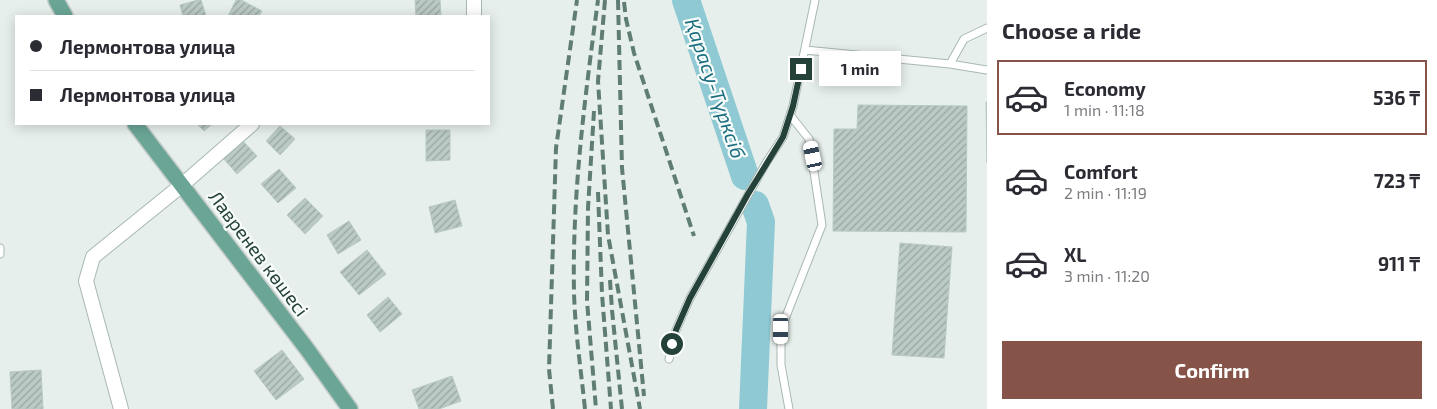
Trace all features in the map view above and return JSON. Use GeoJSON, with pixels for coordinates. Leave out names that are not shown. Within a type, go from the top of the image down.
{"type":"FeatureCollection","features":[{"type":"Feature","properties":{"kind":"main road"},"geometry":{"type":"LineString","coordinates":[[56,0],[64,15]]}},
{"type":"Feature","properties":{"kind":"main road","name":"Лавренев көшесі"},"geometry":{"type":"LineString","coordinates":[[136,125],[307,348],[350,409]]}},
{"type":"Feature","properties":{"kind":"street"},"geometry":{"type":"LineString","coordinates":[[474,0],[474,15]]}},
{"type":"Feature","properties":{"kind":"street"},"geometry":{"type":"LineString","coordinates":[[121,409],[86,281],[94,257],[182,185],[251,125]]}},
{"type":"Feature","properties":{"kind":"lane"},"geometry":{"type":"LineString","coordinates":[[669,359],[676,330],[690,298],[761,172],[783,137],[790,115],[815,0]]}},
{"type":"Feature","properties":{"kind":"lane"},"geometry":{"type":"LineString","coordinates":[[950,64],[964,39],[987,28]]}},
{"type":"Feature","properties":{"kind":"lane"},"geometry":{"type":"LineString","coordinates":[[805,50],[950,64],[987,70]]}},
{"type":"Feature","properties":{"kind":"lane"},"geometry":{"type":"LineString","coordinates":[[790,115],[809,139],[822,225],[781,329],[781,365],[790,409]]}},
{"type":"Feature","properties":{"kind":"lane"},"geometry":{"type":"LineString","coordinates":[[0,248],[0,254]]}},
{"type":"Feature","properties":{"kind":"building"},"geometry":{"type":"Polygon","coordinates":[[[201,0],[206,15],[183,15],[180,5],[201,0]]]}},
{"type":"Feature","properties":{"kind":"building"},"geometry":{"type":"Polygon","coordinates":[[[236,0],[241,0],[262,11],[260,15],[228,15],[236,0]]]}},
{"type":"Feature","properties":{"kind":"building"},"geometry":{"type":"Polygon","coordinates":[[[415,0],[440,0],[441,15],[416,15],[415,0]]]}},
{"type":"Feature","properties":{"kind":"building"},"geometry":{"type":"Polygon","coordinates":[[[986,102],[987,102],[987,163],[986,102]]]}},
{"type":"Feature","properties":{"kind":"building"},"geometry":{"type":"Polygon","coordinates":[[[858,105],[967,106],[966,232],[833,231],[834,129],[857,129],[858,105]]]}},
{"type":"Feature","properties":{"kind":"building"},"geometry":{"type":"Polygon","coordinates":[[[198,125],[211,125],[204,131],[198,125]]]}},
{"type":"Feature","properties":{"kind":"building"},"geometry":{"type":"Polygon","coordinates":[[[280,126],[295,139],[280,155],[266,141],[280,126]]]}},
{"type":"Feature","properties":{"kind":"building"},"geometry":{"type":"Polygon","coordinates":[[[426,130],[450,130],[450,160],[426,161],[426,130]]]}},
{"type":"Feature","properties":{"kind":"building"},"geometry":{"type":"Polygon","coordinates":[[[242,140],[257,156],[237,174],[223,158],[242,140]]]}},
{"type":"Feature","properties":{"kind":"building"},"geometry":{"type":"Polygon","coordinates":[[[279,169],[296,188],[278,203],[261,184],[279,169]]]}},
{"type":"Feature","properties":{"kind":"building"},"geometry":{"type":"Polygon","coordinates":[[[305,198],[323,216],[305,234],[287,215],[305,198]]]}},
{"type":"Feature","properties":{"kind":"building"},"geometry":{"type":"Polygon","coordinates":[[[455,200],[462,226],[435,233],[429,207],[455,200]]]}},
{"type":"Feature","properties":{"kind":"building"},"geometry":{"type":"Polygon","coordinates":[[[349,221],[361,240],[338,254],[327,235],[349,221]]]}},
{"type":"Feature","properties":{"kind":"building"},"geometry":{"type":"Polygon","coordinates":[[[900,243],[952,247],[944,358],[892,355],[900,243]]]}},
{"type":"Feature","properties":{"kind":"building"},"geometry":{"type":"Polygon","coordinates":[[[367,250],[386,274],[359,295],[340,272],[367,250]]]}},
{"type":"Feature","properties":{"kind":"building"},"geometry":{"type":"Polygon","coordinates":[[[388,297],[402,314],[380,332],[367,315],[388,297]]]}},
{"type":"Feature","properties":{"kind":"building"},"geometry":{"type":"Polygon","coordinates":[[[282,350],[304,379],[276,400],[254,371],[282,350]]]}},
{"type":"Feature","properties":{"kind":"building"},"geometry":{"type":"Polygon","coordinates":[[[41,370],[43,409],[12,409],[10,372],[41,370]]]}},
{"type":"Feature","properties":{"kind":"building"},"geometry":{"type":"Polygon","coordinates":[[[452,376],[461,401],[439,409],[419,409],[412,390],[452,376]]]}},
{"type":"Feature","properties":{"kind":"waterway","name":"Қарасу-Түрксіб"},"geometry":{"type":"LineString","coordinates":[[686,0],[745,176]]}},
{"type":"Feature","properties":{"kind":"waterway","name":"Қарасу-Түрксіб"},"geometry":{"type":"LineString","coordinates":[[753,409],[761,222],[755,205]]}},
{"type":"Feature","properties":{"kind":"railway"},"geometry":{"type":"LineString","coordinates":[[553,409],[549,369],[556,148],[577,0]]}},
{"type":"Feature","properties":{"kind":"railway"},"geometry":{"type":"LineString","coordinates":[[585,409],[574,292],[575,219],[584,109],[598,0]]}},
{"type":"Feature","properties":{"kind":"railway"},"geometry":{"type":"LineString","coordinates":[[605,0],[598,81],[608,235],[640,409]]}},
{"type":"Feature","properties":{"kind":"railway"},"geometry":{"type":"LineString","coordinates":[[618,0],[622,168],[644,396]]}},
{"type":"Feature","properties":{"kind":"railway"},"geometry":{"type":"LineString","coordinates":[[624,2],[634,53],[694,236]]}},
{"type":"Feature","properties":{"kind":"railway"},"geometry":{"type":"LineString","coordinates":[[594,111],[588,208],[587,301],[596,409]]}},
{"type":"Feature","properties":{"kind":"railway"},"geometry":{"type":"LineString","coordinates":[[598,192],[602,294],[611,409]]}},
{"type":"Feature","properties":{"kind":"railway"},"geometry":{"type":"LineString","coordinates":[[610,280],[622,409]]}},
{"type":"Feature","properties":{"kind":"route"},"geometry":{"type":"LineString","coordinates":[[672,344],[690,298],[712,255],[783,137],[793,106],[801,69]]}}]}
